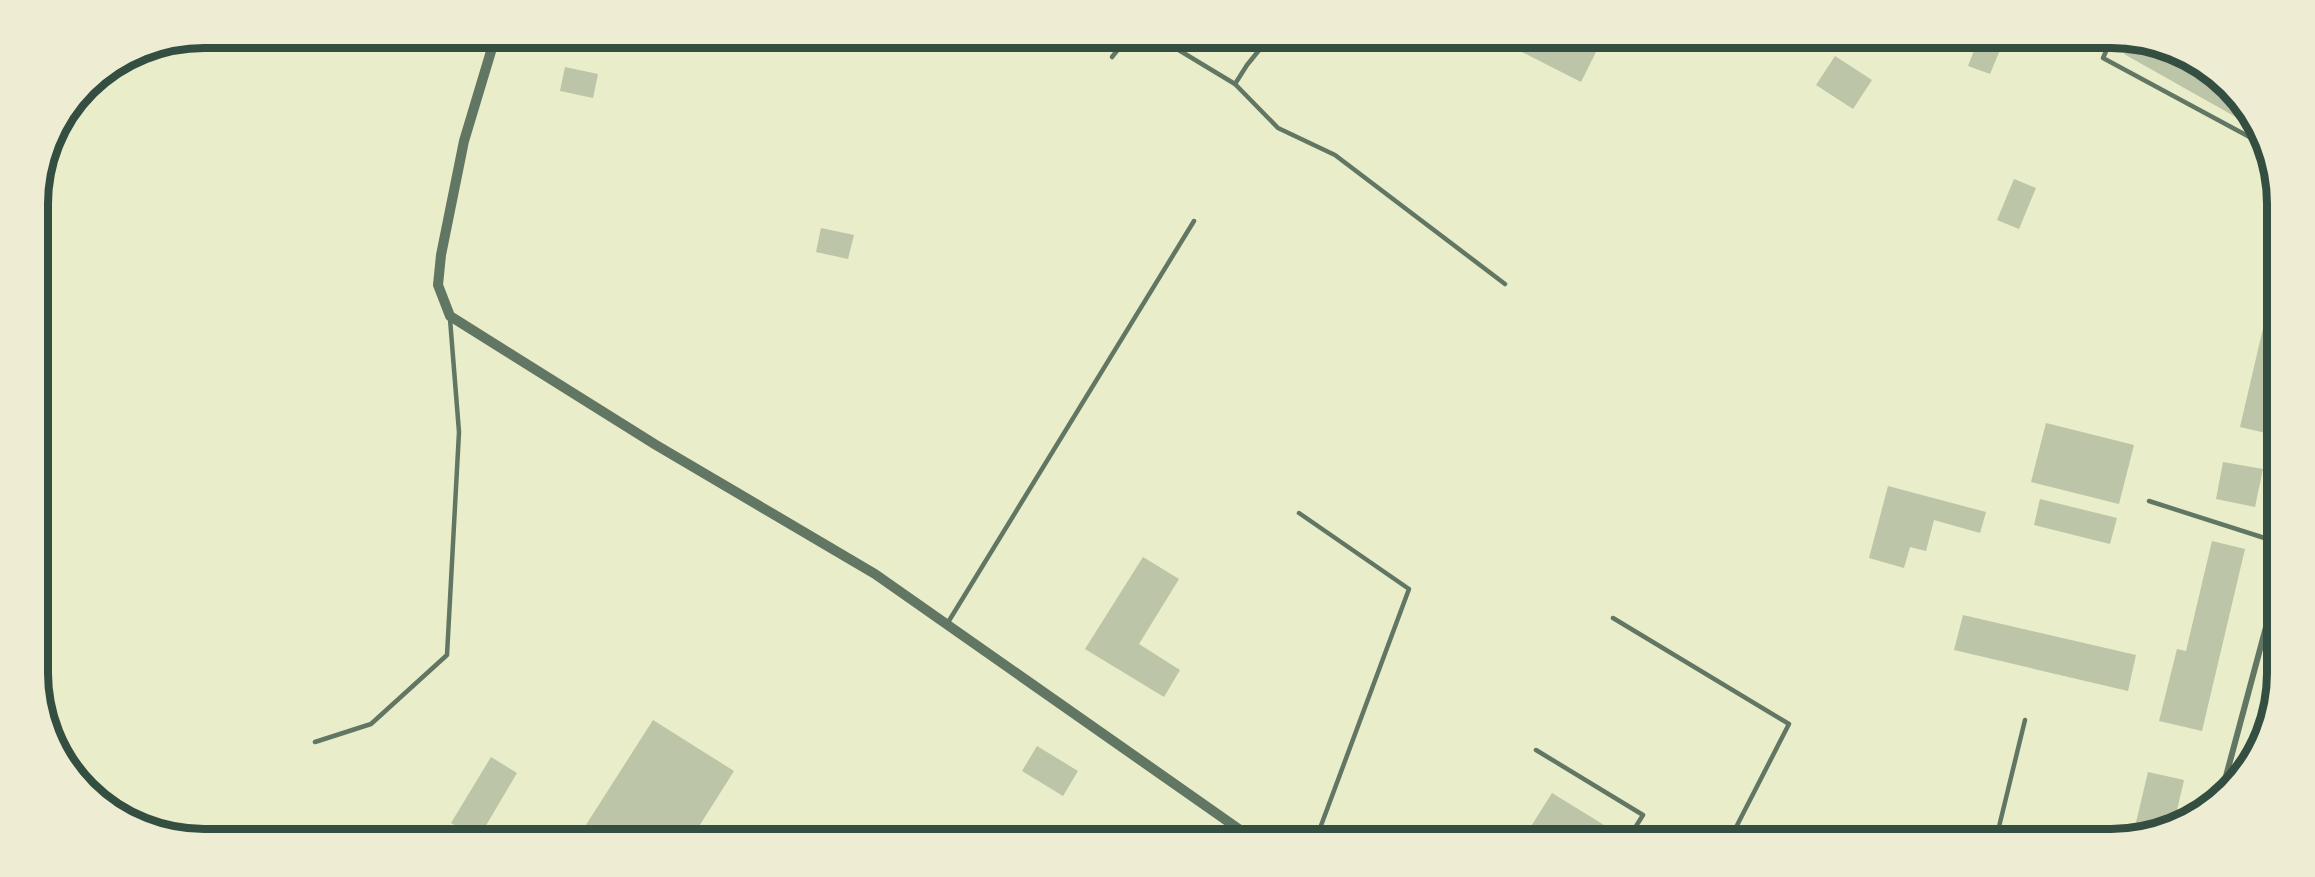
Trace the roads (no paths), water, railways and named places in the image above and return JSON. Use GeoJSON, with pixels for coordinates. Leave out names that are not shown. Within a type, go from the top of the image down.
{"type":"FeatureCollection","features":[{"type":"Feature","properties":{"kind":"street"},"geometry":{"type":"LineString","coordinates":[[492,48],[464,141],[441,255],[438,285],[450,316],[656,445],[875,574],[1239,829]]}},
{"type":"Feature","properties":{"kind":"street"},"geometry":{"type":"LineString","coordinates":[[2225,779],[2267,623]]}},
{"type":"Feature","properties":{"kind":"lane"},"geometry":{"type":"LineString","coordinates":[[1112,57],[1119,48]]}},
{"type":"Feature","properties":{"kind":"lane"},"geometry":{"type":"LineString","coordinates":[[1175,48],[1235,84],[1278,128],[1335,155],[1505,284]]}},
{"type":"Feature","properties":{"kind":"lane"},"geometry":{"type":"LineString","coordinates":[[1235,84],[1246,65],[1260,48]]}},
{"type":"Feature","properties":{"kind":"lane"},"geometry":{"type":"LineString","coordinates":[[2107,48],[2103,57],[2252,138]]}},
{"type":"Feature","properties":{"kind":"lane"},"geometry":{"type":"LineString","coordinates":[[947,624],[1194,221]]}},
{"type":"Feature","properties":{"kind":"lane"},"geometry":{"type":"LineString","coordinates":[[315,742],[370,724],[447,655],[459,432],[450,316]]}},
{"type":"Feature","properties":{"kind":"lane"},"geometry":{"type":"LineString","coordinates":[[2149,501],[2267,539]]}},
{"type":"Feature","properties":{"kind":"lane"},"geometry":{"type":"LineString","coordinates":[[1299,513],[1409,589],[1320,829]]}},
{"type":"Feature","properties":{"kind":"lane"},"geometry":{"type":"LineString","coordinates":[[1614,618],[1789,724],[1735,829]]}},
{"type":"Feature","properties":{"kind":"lane"},"geometry":{"type":"LineString","coordinates":[[1998,829],[2025,720]]}},
{"type":"Feature","properties":{"kind":"lane"},"geometry":{"type":"LineString","coordinates":[[1536,750],[1643,815],[1634,829]]}}]}
